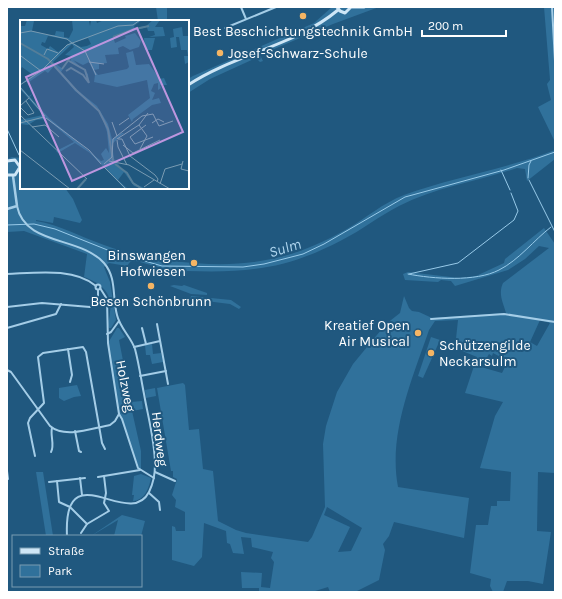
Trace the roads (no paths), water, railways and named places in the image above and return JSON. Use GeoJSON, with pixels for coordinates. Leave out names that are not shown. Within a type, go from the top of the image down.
{"type":"FeatureCollection","features":[{"type":"Feature","properties":{"kind":"main road"},"geometry":{"type":"LineString","coordinates":[[189,84],[224,66],[308,30],[338,8],[345,12],[351,7],[364,7]]}},
{"type":"Feature","properties":{"kind":"main road"},"geometry":{"type":"LineString","coordinates":[[7,161],[15,160],[20,165],[19,172],[13,176],[7,174]]}},
{"type":"Feature","properties":{"kind":"street"},"geometry":{"type":"LineString","coordinates":[[241,7],[246,19]]}},
{"type":"Feature","properties":{"kind":"street"},"geometry":{"type":"LineString","coordinates":[[225,28],[276,7]]}},
{"type":"Feature","properties":{"kind":"street"},"geometry":{"type":"LineString","coordinates":[[552,7],[555,61]]}},
{"type":"Feature","properties":{"kind":"street","name":"Herdweg"},"geometry":{"type":"LineString","coordinates":[[13,176],[17,206],[22,219],[28,227],[42,235],[88,251],[100,259],[107,268],[112,279],[119,321],[134,347],[153,445],[155,472],[149,493]]}},
{"type":"Feature","properties":{"kind":"street"},"geometry":{"type":"LineString","coordinates":[[7,209],[17,206]]}},
{"type":"Feature","properties":{"kind":"street"},"geometry":{"type":"LineString","coordinates":[[7,274],[62,274],[80,277],[96,286],[99,285],[98,299],[90,307],[61,304],[24,303],[7,306]]}},
{"type":"Feature","properties":{"kind":"street","name":"Holzweg"},"geometry":{"type":"LineString","coordinates":[[99,289],[107,299],[107,334],[119,414],[140,470]]}},
{"type":"Feature","properties":{"kind":"street"},"geometry":{"type":"LineString","coordinates":[[7,328],[56,314],[61,304]]}},
{"type":"Feature","properties":{"kind":"street"},"geometry":{"type":"LineString","coordinates":[[431,319],[504,314],[554,322]]}},
{"type":"Feature","properties":{"kind":"street"},"geometry":{"type":"LineString","coordinates":[[107,334],[111,332],[119,321]]}},
{"type":"Feature","properties":{"kind":"street"},"geometry":{"type":"LineString","coordinates":[[157,324],[168,384]]}},
{"type":"Feature","properties":{"kind":"street"},"geometry":{"type":"LineString","coordinates":[[142,328],[146,344]]}},
{"type":"Feature","properties":{"kind":"street"},"geometry":{"type":"LineString","coordinates":[[134,347],[160,341]]}},
{"type":"Feature","properties":{"kind":"street"},"geometry":{"type":"LineString","coordinates":[[35,456],[28,423],[30,418],[44,401],[38,359],[39,355],[83,347],[85,350],[102,447],[105,449]]}},
{"type":"Feature","properties":{"kind":"street"},"geometry":{"type":"LineString","coordinates":[[68,350],[72,375],[70,382]]}},
{"type":"Feature","properties":{"kind":"street"},"geometry":{"type":"LineString","coordinates":[[7,370],[11,372],[52,428],[64,432],[98,427],[113,423],[119,414]]}},
{"type":"Feature","properties":{"kind":"street"},"geometry":{"type":"LineString","coordinates":[[140,376],[166,371]]}},
{"type":"Feature","properties":{"kind":"street"},"geometry":{"type":"LineString","coordinates":[[51,452],[53,448],[51,433],[52,428]]}},
{"type":"Feature","properties":{"kind":"street"},"geometry":{"type":"LineString","coordinates":[[75,431],[79,451],[81,452]]}},
{"type":"Feature","properties":{"kind":"street"},"geometry":{"type":"LineString","coordinates":[[98,477],[140,470],[154,478]]}},
{"type":"Feature","properties":{"kind":"street"},"geometry":{"type":"LineString","coordinates":[[7,471],[8,478]]}},
{"type":"Feature","properties":{"kind":"street"},"geometry":{"type":"LineString","coordinates":[[155,472],[175,481]]}},
{"type":"Feature","properties":{"kind":"street"},"geometry":{"type":"LineString","coordinates":[[81,533],[87,524],[108,511],[104,503],[104,476]]}},
{"type":"Feature","properties":{"kind":"street"},"geometry":{"type":"LineString","coordinates":[[80,478],[82,495]]}},
{"type":"Feature","properties":{"kind":"street"},"geometry":{"type":"LineString","coordinates":[[49,482],[85,478]]}},
{"type":"Feature","properties":{"kind":"street"},"geometry":{"type":"LineString","coordinates":[[57,481],[60,502],[70,507],[87,524]]}},
{"type":"Feature","properties":{"kind":"street"},"geometry":{"type":"LineString","coordinates":[[67,535],[67,517],[70,507],[76,499],[82,495],[94,494],[123,504],[133,504],[141,502],[149,493],[159,502],[160,510]]}},
{"type":"Feature","properties":{"kind":"waterway"},"geometry":{"type":"LineString","coordinates":[[7,129],[19,155]]}},
{"type":"Feature","properties":{"kind":"waterway","name":"Sulm"},"geometry":{"type":"LineString","coordinates":[[7,225],[34,224],[55,229],[110,251],[162,266],[243,267],[264,264],[303,254],[324,244],[405,197],[504,170],[555,152]]}},
{"type":"Feature","properties":{"kind":"waterway"},"geometry":{"type":"LineString","coordinates":[[528,178],[529,165],[531,161]]}},
{"type":"Feature","properties":{"kind":"waterway"},"geometry":{"type":"LineString","coordinates":[[501,170],[510,190]]}},
{"type":"Feature","properties":{"kind":"waterway"},"geometry":{"type":"LineString","coordinates":[[529,180],[555,232]]}},
{"type":"Feature","properties":{"kind":"waterway"},"geometry":{"type":"LineString","coordinates":[[409,274],[458,263],[514,220],[518,211],[511,193]]}},
{"type":"Feature","properties":{"kind":"waterway"},"geometry":{"type":"LineString","coordinates":[[408,274],[442,278],[467,278],[490,274],[513,261],[551,227]]}},
{"type":"Feature","properties":{"kind":"place","name":"Best Beschichtungstechnik GmbH"},"geometry":{"type":"Point","coordinates":[303,16]}},
{"type":"Feature","properties":{"kind":"place","name":"Josef-Schwarz-Schule"},"geometry":{"type":"Point","coordinates":[220,53]}},
{"type":"Feature","properties":{"kind":"place","name":"Binswangen Hofwiesen"},"geometry":{"type":"Point","coordinates":[194,263]}},
{"type":"Feature","properties":{"kind":"place","name":"Besen Schönbrunn"},"geometry":{"type":"Point","coordinates":[151,286]}},
{"type":"Feature","properties":{"kind":"place","name":"Kreatief Open Air Musical"},"geometry":{"type":"Point","coordinates":[418,333]}},
{"type":"Feature","properties":{"kind":"place","name":"Schützengilde Neckarsulm"},"geometry":{"type":"Point","coordinates":[431,353]}}]}
